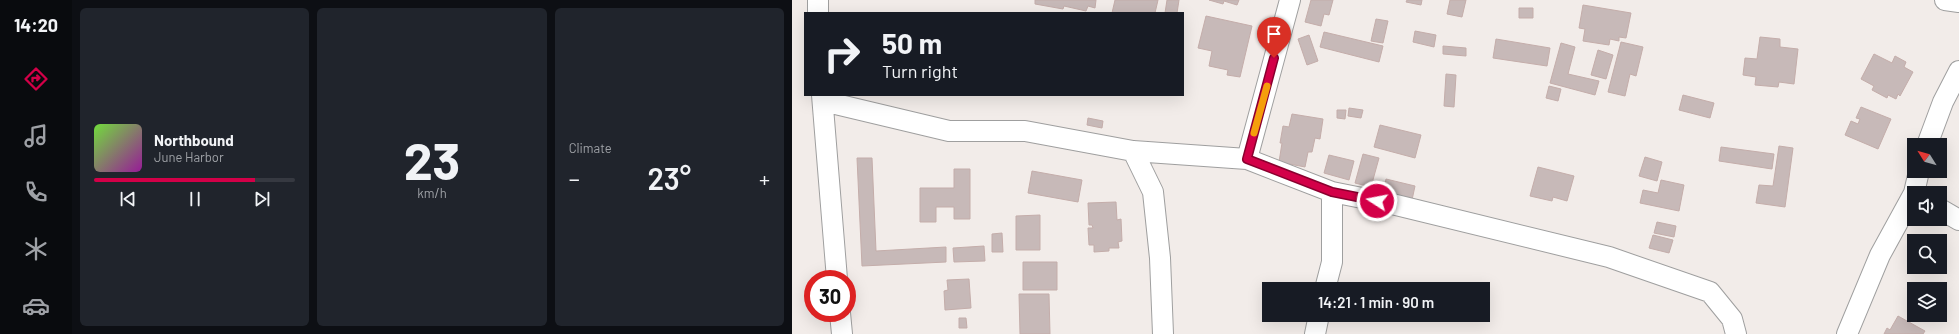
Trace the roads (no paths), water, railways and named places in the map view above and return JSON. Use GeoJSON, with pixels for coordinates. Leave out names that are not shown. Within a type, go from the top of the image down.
{"type":"FeatureCollection","features":[{"type":"Feature","properties":{"kind":"street"},"geometry":{"type":"LineString","coordinates":[[818,0],[818,12]]}},
{"type":"Feature","properties":{"kind":"street"},"geometry":{"type":"LineString","coordinates":[[1247,159],[1290,0]]}},
{"type":"Feature","properties":{"kind":"street"},"geometry":{"type":"LineString","coordinates":[[1945,0],[1959,2]]}},
{"type":"Feature","properties":{"kind":"street"},"geometry":{"type":"LineString","coordinates":[[1930,138],[1944,102],[1959,71]]}},
{"type":"Feature","properties":{"kind":"street"},"geometry":{"type":"LineString","coordinates":[[836,270],[822,98],[949,131],[1025,131],[1133,151],[1247,159],[1332,192],[1392,204],[1609,257],[1710,292],[1732,319],[1736,334]]}},
{"type":"Feature","properties":{"kind":"street"},"geometry":{"type":"LineString","coordinates":[[1133,151],[1153,192],[1160,258],[1163,334]]}},
{"type":"Feature","properties":{"kind":"street"},"geometry":{"type":"LineString","coordinates":[[1327,282],[1332,262],[1332,192]]}},
{"type":"Feature","properties":{"kind":"street"},"geometry":{"type":"LineString","coordinates":[[1847,334],[1880,255],[1907,206]]}},
{"type":"Feature","properties":{"kind":"street"},"geometry":{"type":"LineString","coordinates":[[1947,213],[1959,220]]}},
{"type":"Feature","properties":{"kind":"street"},"geometry":{"type":"LineString","coordinates":[[841,322],[842,334]]}},
{"type":"Feature","properties":{"kind":"street"},"geometry":{"type":"LineString","coordinates":[[1315,334],[1318,322]]}}]}
